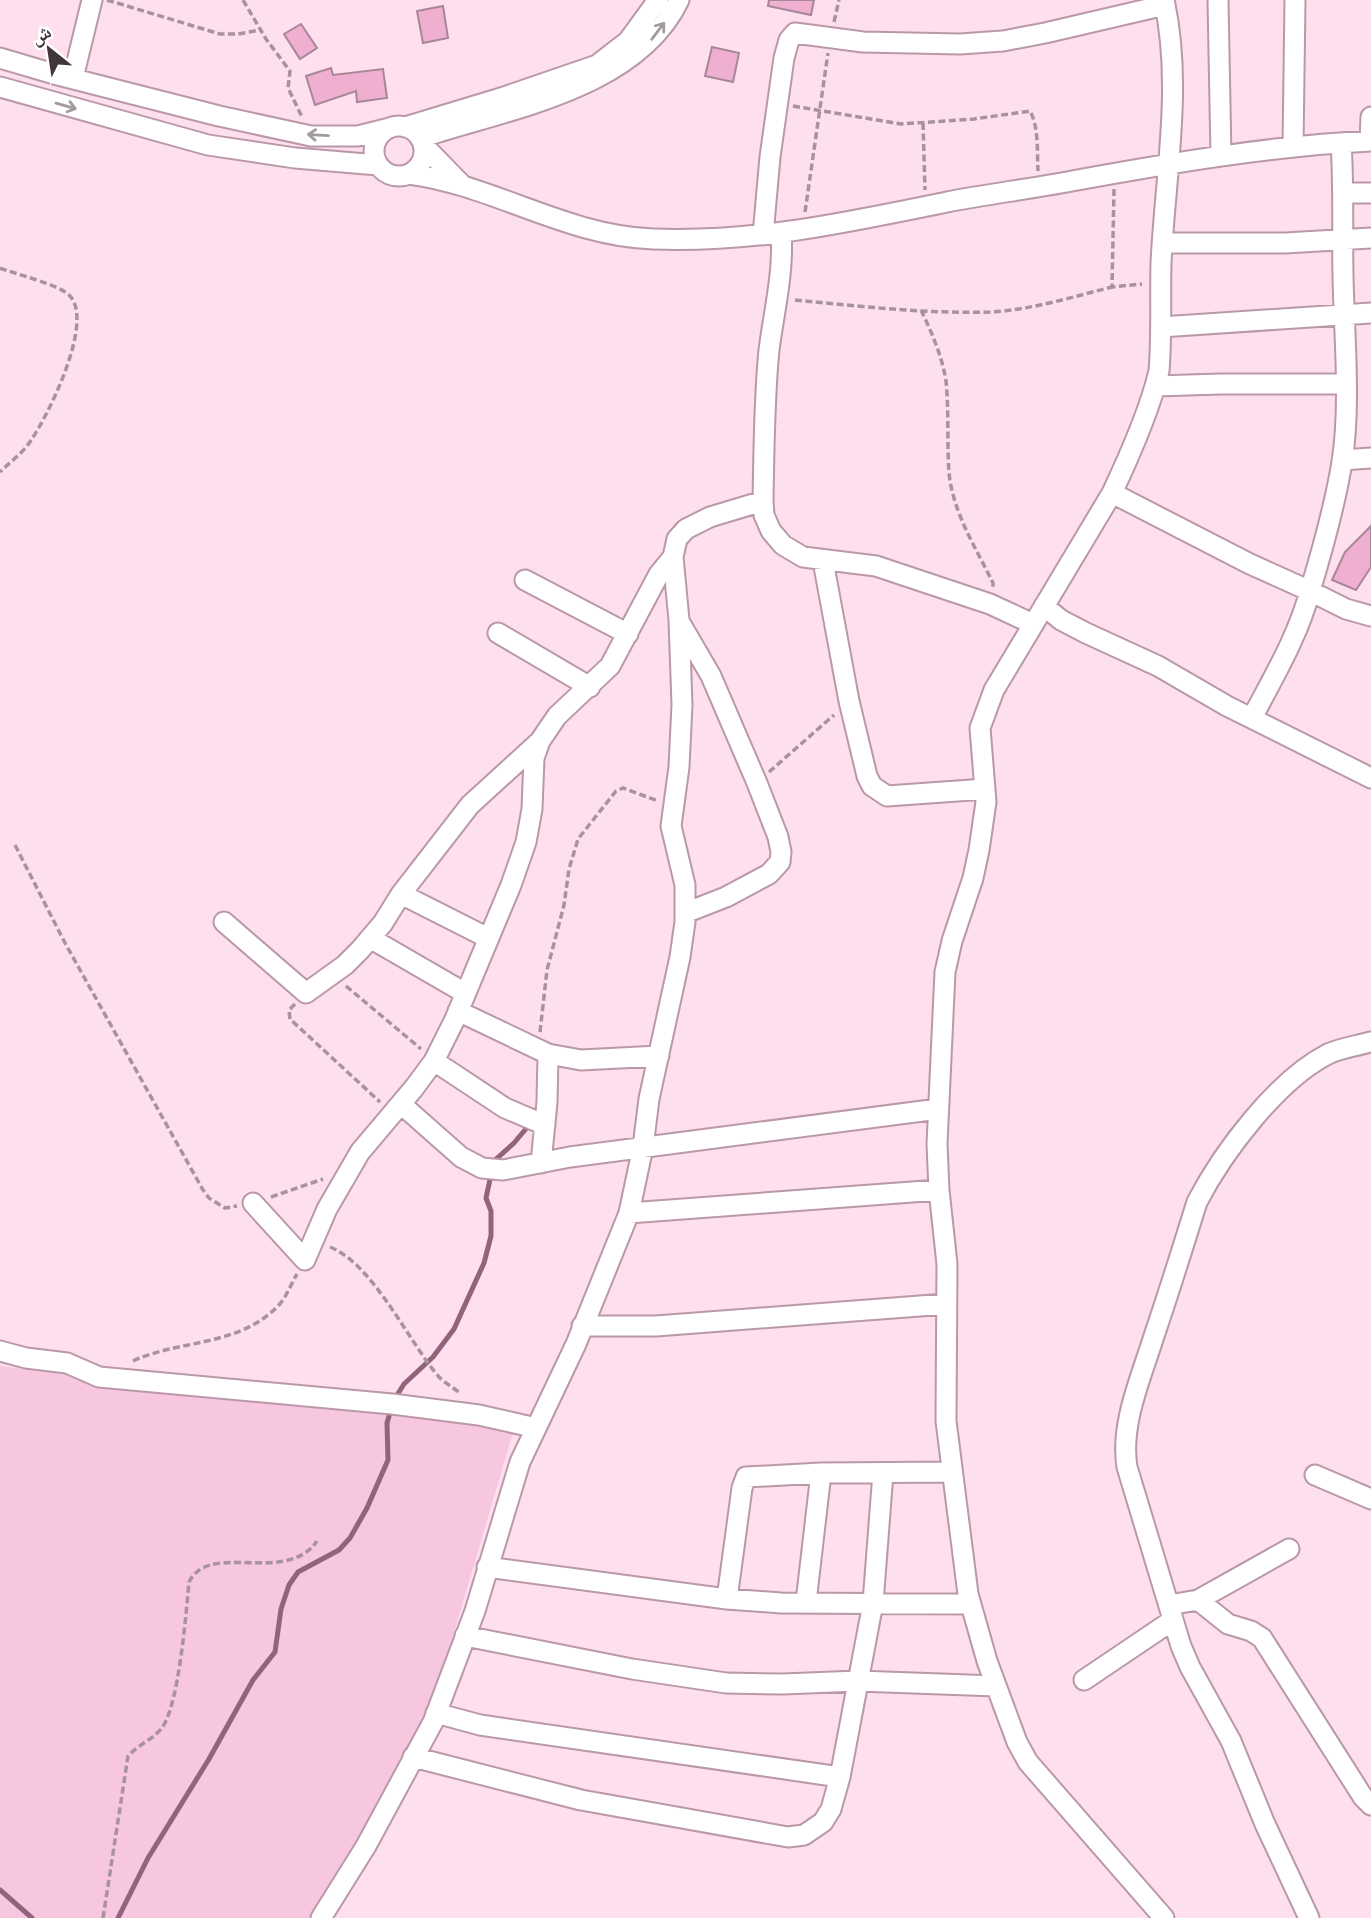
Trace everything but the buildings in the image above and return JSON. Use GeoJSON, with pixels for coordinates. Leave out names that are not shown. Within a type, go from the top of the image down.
{"type":"FeatureCollection","features":[{"type":"Feature","properties":{"kind":"street"},"geometry":{"type":"LineString","coordinates":[[73,78],[92,0]]}},
{"type":"Feature","properties":{"kind":"street"},"geometry":{"type":"LineString","coordinates":[[416,136],[504,97],[597,65],[628,41],[658,0]]}},
{"type":"Feature","properties":{"kind":"street"},"geometry":{"type":"LineString","coordinates":[[416,136],[520,108],[598,77],[630,58],[652,40],[679,0]]}},
{"type":"Feature","properties":{"kind":"street"},"geometry":{"type":"LineString","coordinates":[[1218,0],[1221,156]]}},
{"type":"Feature","properties":{"kind":"street"},"geometry":{"type":"LineString","coordinates":[[1293,148],[1295,0]]}},
{"type":"Feature","properties":{"kind":"street"},"geometry":{"type":"LineString","coordinates":[[1033,624],[990,604],[876,566],[803,558],[778,540],[764,515],[766,389],[782,262],[772,234],[777,103],[784,58],[791,36],[801,32],[863,42],[905,44],[1003,41],[1164,3],[1171,30],[1169,162],[1161,283],[1161,327],[1155,386],[1112,493],[984,711],[980,728],[985,789],[982,831],[974,878],[952,941],[945,972],[938,1109],[939,1190],[947,1264],[946,1421],[970,1604],[996,1686],[1017,1742],[1028,1762],[1164,1918]]}},
{"type":"Feature","properties":{"kind":"street"},"geometry":{"type":"LineString","coordinates":[[0,58],[219,116],[311,135],[358,136],[393,126],[416,136],[463,186]]}},
{"type":"Feature","properties":{"kind":"street"},"geometry":{"type":"LineString","coordinates":[[0,88],[208,145],[295,158],[378,165],[392,175],[409,174],[438,178],[554,220],[622,237],[700,239],[803,231],[1169,162],[1370,141],[1371,117]]}},
{"type":"Feature","properties":{"kind":"street"},"geometry":{"type":"LineString","coordinates":[[378,165],[375,141],[386,129]]}},
{"type":"Feature","properties":{"kind":"street"},"geometry":{"type":"LineString","coordinates":[[409,174],[421,162],[424,154],[416,136]]}},
{"type":"Feature","properties":{"kind":"street"},"geometry":{"type":"LineString","coordinates":[[1252,718],[1303,618],[1322,551],[1342,460],[1345,384],[1342,240],[1344,194],[1341,143]]}},
{"type":"Feature","properties":{"kind":"street"},"geometry":{"type":"LineString","coordinates":[[1344,194],[1371,193]]}},
{"type":"Feature","properties":{"kind":"street"},"geometry":{"type":"LineString","coordinates":[[1163,243],[1371,238]]}},
{"type":"Feature","properties":{"kind":"street"},"geometry":{"type":"LineString","coordinates":[[1161,327],[1371,313]]}},
{"type":"Feature","properties":{"kind":"street"},"geometry":{"type":"LineString","coordinates":[[1155,386],[1345,384]]}},
{"type":"Feature","properties":{"kind":"street"},"geometry":{"type":"LineString","coordinates":[[1342,460],[1371,458]]}},
{"type":"Feature","properties":{"kind":"street"},"geometry":{"type":"LineString","coordinates":[[1112,493],[1250,564],[1346,609],[1371,616]]}},
{"type":"Feature","properties":{"kind":"street"},"geometry":{"type":"LineString","coordinates":[[321,1918],[366,1846],[436,1713],[466,1636],[520,1462],[582,1326],[629,1213],[669,998],[680,957],[685,913],[685,885],[671,826],[679,767],[682,705],[679,620],[673,558],[677,539],[686,529],[710,517],[763,501]]}},
{"type":"Feature","properties":{"kind":"street"},"geometry":{"type":"LineString","coordinates":[[253,1203],[305,1260],[312,1240],[349,1170],[360,1152],[434,1061],[462,1002],[526,842],[532,809],[534,758],[540,741],[556,716],[610,666],[659,574],[673,558]]}},
{"type":"Feature","properties":{"kind":"street"},"geometry":{"type":"LineString","coordinates":[[823,561],[849,701],[867,776],[879,792],[887,796],[985,789]]}},
{"type":"Feature","properties":{"kind":"street"},"geometry":{"type":"LineString","coordinates":[[525,580],[628,634]]}},
{"type":"Feature","properties":{"kind":"street"},"geometry":{"type":"LineString","coordinates":[[1044,606],[1061,620],[1158,666],[1252,718],[1371,778]]}},
{"type":"Feature","properties":{"kind":"street"},"geometry":{"type":"LineString","coordinates":[[679,620],[711,676],[757,783],[781,852],[780,862],[769,874],[726,897],[685,913]]}},
{"type":"Feature","properties":{"kind":"street"},"geometry":{"type":"LineString","coordinates":[[498,633],[590,687]]}},
{"type":"Feature","properties":{"kind":"street"},"geometry":{"type":"LineString","coordinates":[[224,922],[306,993],[353,957],[470,805],[540,741]]}},
{"type":"Feature","properties":{"kind":"street"},"geometry":{"type":"LineString","coordinates":[[401,894],[488,938]]}},
{"type":"Feature","properties":{"kind":"street"},"geometry":{"type":"LineString","coordinates":[[370,938],[462,1002],[545,1053],[580,1059],[659,1056]]}},
{"type":"Feature","properties":{"kind":"street"},"geometry":{"type":"LineString","coordinates":[[1309,1918],[1265,1824],[1231,1741],[1190,1667],[1171,1613],[1124,1450],[1141,1380],[1197,1202],[1226,1153],[1263,1108],[1302,1072],[1330,1053],[1371,1045]]}},
{"type":"Feature","properties":{"kind":"street"},"geometry":{"type":"LineString","coordinates":[[541,1163],[545,1125],[545,1053]]}},
{"type":"Feature","properties":{"kind":"street"},"geometry":{"type":"LineString","coordinates":[[434,1061],[496,1102],[545,1125]]}},
{"type":"Feature","properties":{"kind":"street"},"geometry":{"type":"LineString","coordinates":[[396,1109],[461,1157],[482,1168],[503,1170],[643,1147],[938,1109]]}},
{"type":"Feature","properties":{"kind":"street"},"geometry":{"type":"LineString","coordinates":[[629,1213],[939,1190]]}},
{"type":"Feature","properties":{"kind":"street"},"geometry":{"type":"LineString","coordinates":[[582,1326],[656,1326],[946,1304]]}},
{"type":"Feature","properties":{"kind":"street"},"geometry":{"type":"LineString","coordinates":[[0,1351],[26,1358],[67,1363],[99,1377],[392,1404],[480,1415],[536,1428]]}},
{"type":"Feature","properties":{"kind":"street"},"geometry":{"type":"LineString","coordinates":[[727,1599],[744,1479],[754,1475],[952,1472]]}},
{"type":"Feature","properties":{"kind":"street"},"geometry":{"type":"LineString","coordinates":[[806,1602],[821,1473]]}},
{"type":"Feature","properties":{"kind":"street"},"geometry":{"type":"LineString","coordinates":[[413,1758],[581,1801],[788,1837],[804,1835],[823,1822],[831,1809],[840,1777],[873,1603],[883,1473]]}},
{"type":"Feature","properties":{"kind":"street"},"geometry":{"type":"LineString","coordinates":[[1315,1475],[1371,1499]]}},
{"type":"Feature","properties":{"kind":"street"},"geometry":{"type":"LineString","coordinates":[[1084,1680],[1171,1613],[1198,1601],[1289,1549]]}},
{"type":"Feature","properties":{"kind":"street"},"geometry":{"type":"LineString","coordinates":[[486,1567],[727,1599],[970,1604]]}},
{"type":"Feature","properties":{"kind":"street"},"geometry":{"type":"LineString","coordinates":[[1198,1601],[1228,1625],[1251,1631],[1262,1638],[1363,1797],[1371,1805]]}},
{"type":"Feature","properties":{"kind":"street"},"geometry":{"type":"LineString","coordinates":[[466,1636],[632,1669],[726,1683],[858,1681],[996,1686]]}},
{"type":"Feature","properties":{"kind":"street"},"geometry":{"type":"LineString","coordinates":[[436,1713],[480,1726],[840,1777]]}},
{"type":"Feature","properties":{"kind":"path"},"geometry":{"type":"LineString","coordinates":[[107,0],[220,34],[260,30]]}},
{"type":"Feature","properties":{"kind":"path"},"geometry":{"type":"LineString","coordinates":[[243,0],[260,30],[290,71],[288,88],[311,135]]}},
{"type":"Feature","properties":{"kind":"path"},"geometry":{"type":"LineString","coordinates":[[803,231],[830,37],[839,0]]}},
{"type":"Feature","properties":{"kind":"path"},"geometry":{"type":"LineString","coordinates":[[777,103],[881,122],[923,123],[1030,111],[1035,135],[1039,186]]}},
{"type":"Feature","properties":{"kind":"path"},"geometry":{"type":"LineString","coordinates":[[923,123],[926,206]]}},
{"type":"Feature","properties":{"kind":"path"},"geometry":{"type":"LineString","coordinates":[[1112,287],[1114,173]]}},
{"type":"Feature","properties":{"kind":"path"},"geometry":{"type":"LineString","coordinates":[[0,268],[65,291],[73,300],[76,318],[67,370],[54,401],[27,447],[0,472]]}},
{"type":"Feature","properties":{"kind":"path"},"geometry":{"type":"LineString","coordinates":[[776,298],[921,310],[990,312],[1027,308],[1112,287],[1161,283]]}},
{"type":"Feature","properties":{"kind":"path"},"geometry":{"type":"LineString","coordinates":[[921,310],[934,336],[946,381],[949,473],[954,497],[976,552],[993,583],[990,604]]}},
{"type":"Feature","properties":{"kind":"path"},"geometry":{"type":"LineString","coordinates":[[757,783],[849,701]]}},
{"type":"Feature","properties":{"kind":"path"},"geometry":{"type":"LineString","coordinates":[[545,1053],[539,1038],[547,970],[578,839],[607,800],[623,788],[672,807]]}},
{"type":"Feature","properties":{"kind":"path"},"geometry":{"type":"LineString","coordinates":[[15,845],[65,943],[209,1198],[225,1208],[253,1203],[349,1170]]}},
{"type":"Feature","properties":{"kind":"path"},"geometry":{"type":"LineString","coordinates":[[332,974],[434,1061]]}},
{"type":"Feature","properties":{"kind":"path"},"geometry":{"type":"LineString","coordinates":[[306,993],[289,1010],[290,1019],[396,1109]]}},
{"type":"Feature","properties":{"kind":"path"},"geometry":{"type":"LineString","coordinates":[[312,1240],[339,1251],[355,1265],[402,1322],[440,1378],[470,1401],[480,1415]]}},
{"type":"Feature","properties":{"kind":"path"},"geometry":{"type":"LineString","coordinates":[[99,1377],[149,1354],[226,1337],[251,1328],[279,1305],[305,1260]]}},
{"type":"Feature","properties":{"kind":"path"},"geometry":{"type":"LineString","coordinates":[[103,1918],[128,1756],[160,1730],[166,1720],[175,1689],[189,1582],[193,1573],[202,1567],[220,1564],[290,1562],[311,1550],[317,1541]]}},
{"type":"Feature","properties":{"kind":"shaded area"},"geometry":{"type":"Polygon","coordinates":[[[0,1366],[514,1429],[435,1697],[373,1817],[309,1918],[0,1918],[0,1366]]]}},
{"type":"Feature","properties":{"kind":"waterway"},"geometry":{"type":"LineString","coordinates":[[394,1400],[404,1384],[433,1357],[454,1329],[484,1263],[491,1236],[491,1211],[486,1198],[494,1161],[530,1124]]}},
{"type":"Feature","properties":{"kind":"waterway"},"geometry":{"type":"LineString","coordinates":[[118,1918],[148,1858],[209,1759],[253,1680],[275,1652],[281,1609],[289,1585],[298,1572],[339,1550],[350,1538],[367,1508],[388,1460],[387,1423],[391,1409]]}},
{"type":"Feature","properties":{"kind":"waterway"},"geometry":{"type":"LineString","coordinates":[[0,1890],[32,1918]]}}]}
